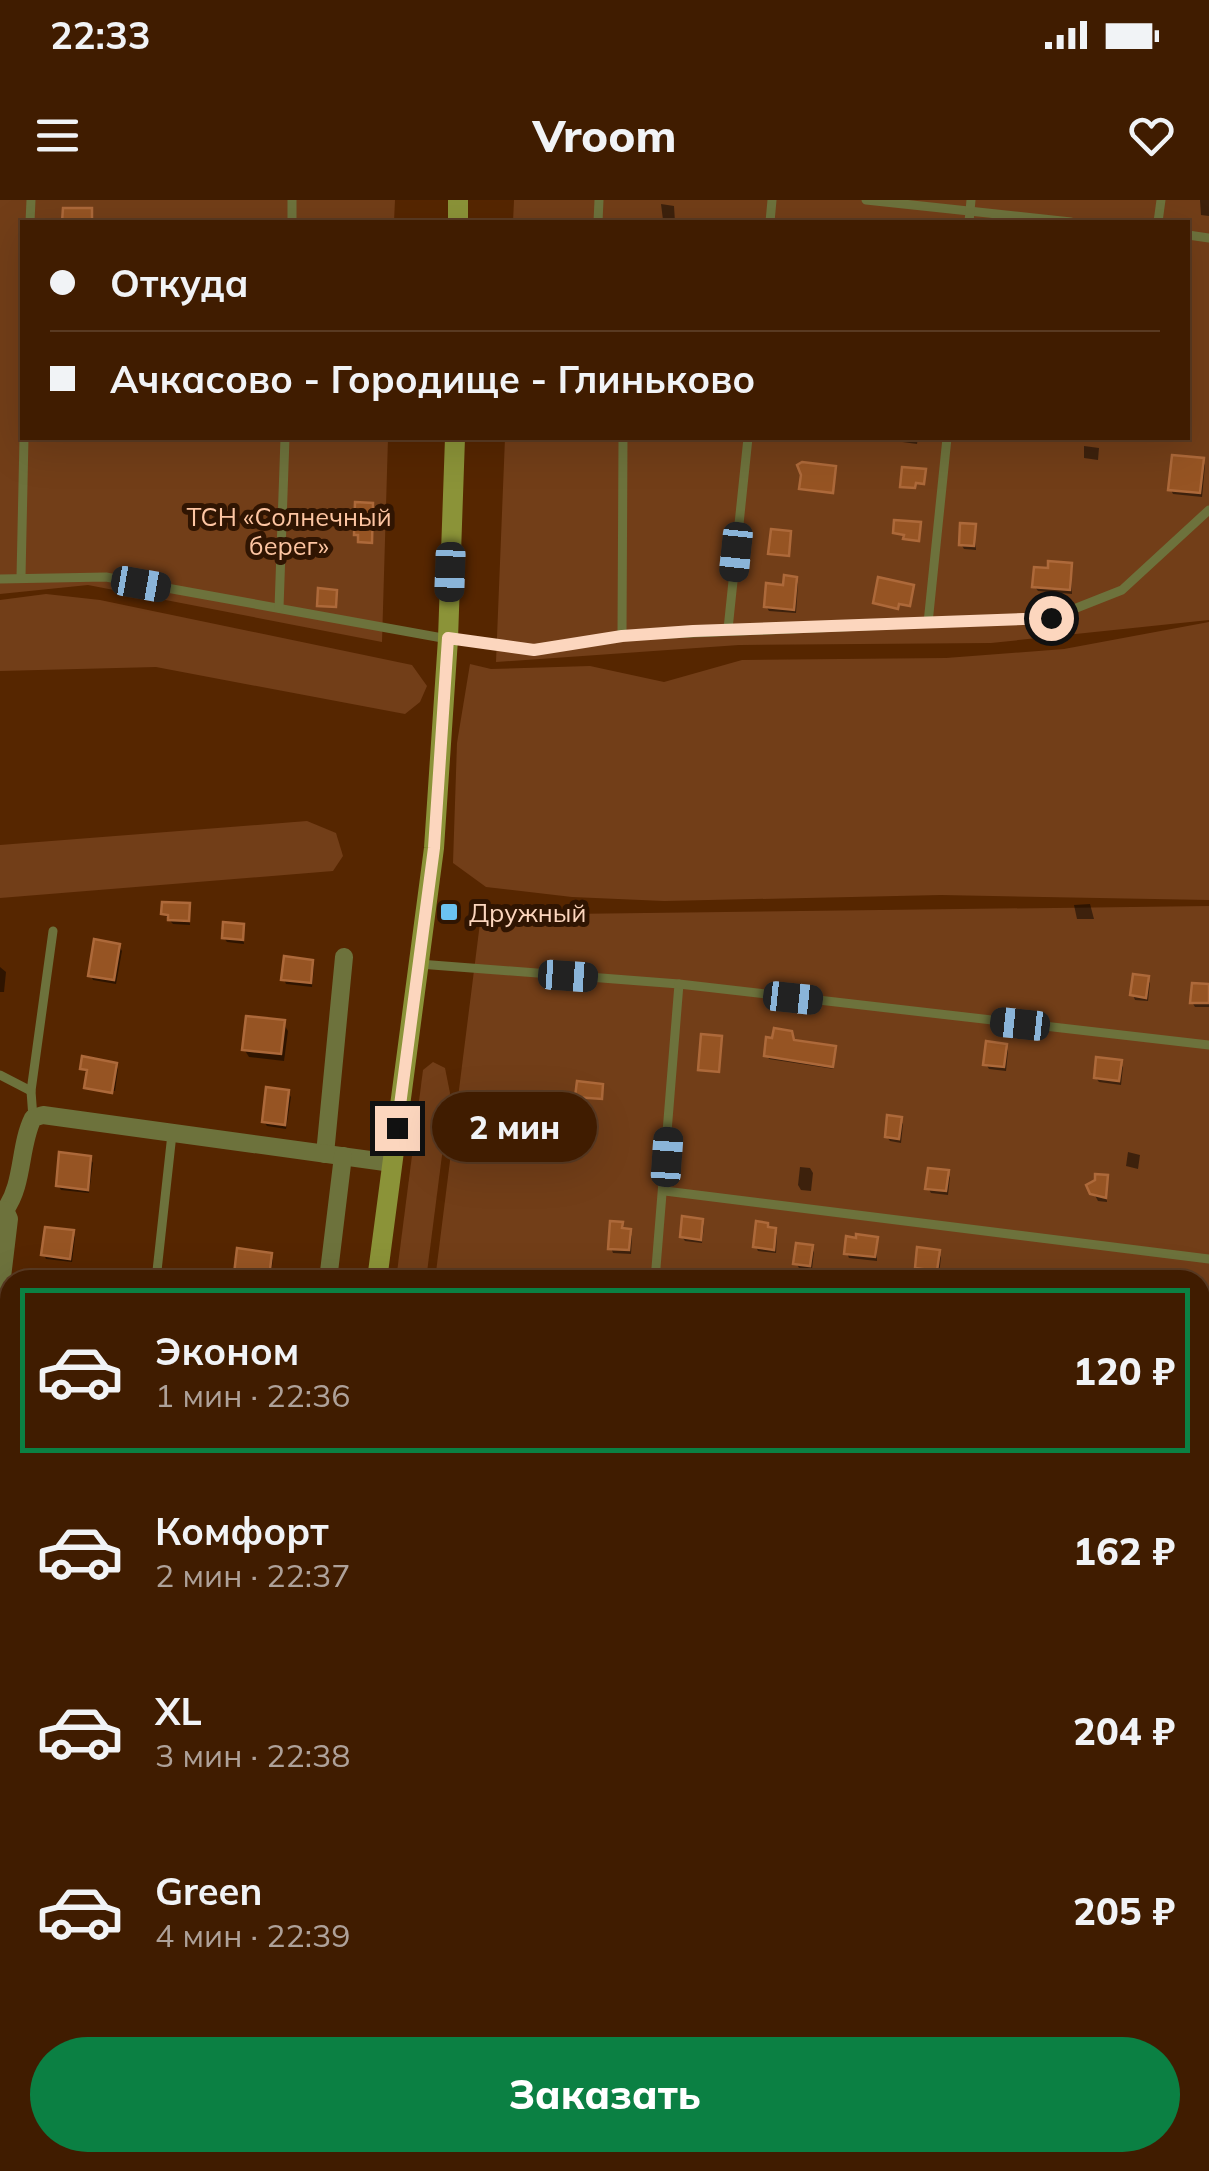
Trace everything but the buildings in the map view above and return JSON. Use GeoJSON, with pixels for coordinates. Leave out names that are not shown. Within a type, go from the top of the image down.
{"type":"FeatureCollection","features":[{"type":"Feature","properties":{"kind":"street"},"geometry":{"type":"LineString","coordinates":[[378,1270],[434,848],[448,638],[454,440]]}},
{"type":"Feature","properties":{"kind":"street"},"geometry":{"type":"LineString","coordinates":[[328,1270],[344,957]]}},
{"type":"Feature","properties":{"kind":"street"},"geometry":{"type":"LineString","coordinates":[[3,1270],[8,1219],[3,1210],[14,1198],[25,1134],[33,1118],[43,1115],[392,1163]]}},
{"type":"Feature","properties":{"kind":"lane"},"geometry":{"type":"LineString","coordinates":[[866,200],[1053,220]]}},
{"type":"Feature","properties":{"kind":"lane"},"geometry":{"type":"LineString","coordinates":[[21,576],[24,440]]}},
{"type":"Feature","properties":{"kind":"lane"},"geometry":{"type":"LineString","coordinates":[[279,608],[285,440]]}},
{"type":"Feature","properties":{"kind":"lane"},"geometry":{"type":"LineString","coordinates":[[622,636],[623,440]]}},
{"type":"Feature","properties":{"kind":"lane"},"geometry":{"type":"LineString","coordinates":[[728,629],[748,440]]}},
{"type":"Feature","properties":{"kind":"lane"},"geometry":{"type":"LineString","coordinates":[[928,622],[946,440]]}},
{"type":"Feature","properties":{"kind":"lane"},"geometry":{"type":"LineString","coordinates":[[0,579],[106,577],[534,650],[622,636],[728,629],[1051,618],[1122,590],[1209,510]]}},
{"type":"Feature","properties":{"kind":"lane"},"geometry":{"type":"LineString","coordinates":[[33,1118],[30,1090],[53,930]]}},
{"type":"Feature","properties":{"kind":"lane"},"geometry":{"type":"LineString","coordinates":[[419,964],[679,984],[1209,1045]]}},
{"type":"Feature","properties":{"kind":"lane"},"geometry":{"type":"LineString","coordinates":[[656,1270],[679,984]]}},
{"type":"Feature","properties":{"kind":"lane"},"geometry":{"type":"LineString","coordinates":[[0,1075],[30,1090]]}},
{"type":"Feature","properties":{"kind":"lane"},"geometry":{"type":"LineString","coordinates":[[157,1270],[172,1133]]}},
{"type":"Feature","properties":{"kind":"lane"},"geometry":{"type":"LineString","coordinates":[[665,1191],[1209,1259]]}},
{"type":"Feature","properties":{"kind":"green space","name":"ТСН «Солнечный берег»"},"geometry":{"type":"Polygon","coordinates":[[[0,200],[395,200],[394,220],[20,220],[20,440],[388,440],[382,642],[88,585],[0,594],[0,200]]]}},
{"type":"Feature","properties":{"kind":"green space"},"geometry":{"type":"Polygon","coordinates":[[[514,200],[1209,200],[1209,620],[991,643],[739,645],[496,662],[505,440],[1190,440],[1190,220],[513,220],[514,200]]]}},
{"type":"Feature","properties":{"kind":"green space"},"geometry":{"type":"Polygon","coordinates":[[[46,594],[100,600],[412,665],[427,686],[420,702],[405,714],[156,667],[0,671],[0,600],[46,594]]]}},
{"type":"Feature","properties":{"kind":"green space"},"geometry":{"type":"Polygon","coordinates":[[[1209,622],[1209,900],[941,895],[664,901],[572,897],[486,887],[453,863],[457,743],[470,664],[491,669],[590,666],[664,682],[742,660],[946,658],[1064,649],[1209,622]]]}},
{"type":"Feature","properties":{"kind":"green space"},"geometry":{"type":"Polygon","coordinates":[[[307,821],[336,833],[343,856],[333,871],[0,898],[0,845],[307,821]]]}},
{"type":"Feature","properties":{"kind":"green space"},"geometry":{"type":"Polygon","coordinates":[[[1209,906],[1209,1270],[436,1270],[481,915],[1209,906]]]}},
{"type":"Feature","properties":{"kind":"green space"},"geometry":{"type":"Polygon","coordinates":[[[433,1062],[445,1068],[450,1093],[427,1270],[397,1270],[423,1070],[433,1062]]]}},
{"type":"Feature","properties":{"kind":"place","name":"Дружный"},"geometry":{"type":"Point","coordinates":[449,912]}},
{"type":"Feature","properties":{"kind":"route"},"geometry":{"type":"LineString","coordinates":[[397,1128],[434,848],[448,638],[534,650],[622,636],[693,631],[1051,618]]}}]}
